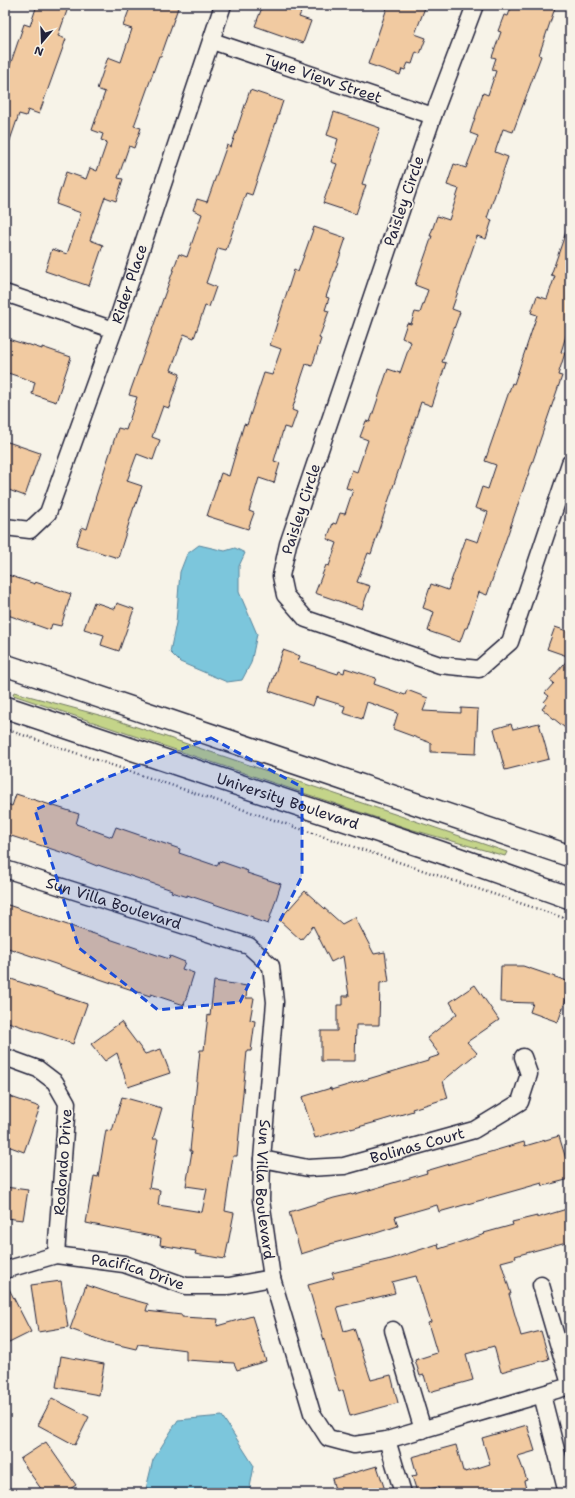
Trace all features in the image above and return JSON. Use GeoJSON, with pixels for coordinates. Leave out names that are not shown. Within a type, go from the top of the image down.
{"type":"FeatureCollection","features":[{"type":"Feature","properties":{"kind":"main road"},"geometry":{"type":"LineString","coordinates":[[5,665],[570,856]]}},
{"type":"Feature","properties":{"kind":"main road","name":"University Boulevard"},"geometry":{"type":"LineString","coordinates":[[5,707],[440,852],[570,898]]}},
{"type":"Feature","properties":{"kind":"main road"},"geometry":{"type":"LineString","coordinates":[[440,852],[570,887]]}},
{"type":"Feature","properties":{"kind":"street","name":"Rider Place"},"geometry":{"type":"LineString","coordinates":[[5,527],[30,530],[48,513],[114,330],[223,5]]}},
{"type":"Feature","properties":{"kind":"street","name":"Paisley Circle"},"geometry":{"type":"LineString","coordinates":[[475,5],[433,116],[288,544],[281,576],[285,595],[306,620],[440,665],[479,669],[510,642],[570,463]]}},
{"type":"Feature","properties":{"kind":"street","name":"Tyne View Street"},"geometry":{"type":"LineString","coordinates":[[212,41],[433,116]]}},
{"type":"Feature","properties":{"kind":"street"},"geometry":{"type":"LineString","coordinates":[[5,293],[114,330]]}},
{"type":"Feature","properties":{"kind":"street","name":"Sun Villa Boulevard"},"geometry":{"type":"LineString","coordinates":[[5,869],[248,946],[271,966],[275,1002],[262,1159],[261,1200],[272,1278],[312,1413],[328,1438],[354,1446],[387,1440],[542,1395],[570,1385]]}},
{"type":"Feature","properties":{"kind":"street","name":"Rodondo Drive"},"geometry":{"type":"LineString","coordinates":[[5,1057],[38,1069],[55,1082],[67,1103],[56,1255]]}},
{"type":"Feature","properties":{"kind":"street","name":"Bolinas Court"},"geometry":{"type":"LineString","coordinates":[[262,1159],[308,1168],[344,1166],[474,1130],[520,1102],[529,1074],[523,1057]]}},
{"type":"Feature","properties":{"kind":"street","name":"Pacifica Drive"},"geometry":{"type":"LineString","coordinates":[[5,1270],[56,1255],[124,1264],[186,1286],[228,1286],[272,1278]]}},
{"type":"Feature","properties":{"kind":"street"},"geometry":{"type":"LineString","coordinates":[[541,1285],[570,1385]]}},
{"type":"Feature","properties":{"kind":"street"},"geometry":{"type":"LineString","coordinates":[[392,1330],[422,1430]]}},
{"type":"Feature","properties":{"kind":"street"},"geometry":{"type":"LineString","coordinates":[[542,1395],[566,1489]]}},
{"type":"Feature","properties":{"kind":"street"},"geometry":{"type":"LineString","coordinates":[[387,1440],[403,1493]]}},
{"type":"Feature","properties":{"kind":"path"},"geometry":{"type":"LineString","coordinates":[[5,729],[570,920]]}},
{"type":"Feature","properties":{"kind":"highlighted area"},"geometry":{"type":"Polygon","coordinates":[[[211,738],[302,787],[302,876],[240,1002],[158,1010],[79,948],[35,810],[108,777],[211,738]]]}},
{"type":"Feature","properties":{"kind":"green space"},"geometry":{"type":"Polygon","coordinates":[[[14,692],[110,718],[507,852],[505,856],[410,829],[13,695],[14,692]]]}},
{"type":"Feature","properties":{"kind":"water"},"geometry":{"type":"Polygon","coordinates":[[[199,545],[225,551],[235,548],[245,553],[239,566],[239,592],[257,634],[251,663],[242,680],[227,682],[180,662],[170,652],[176,623],[180,572],[187,554],[199,545]]]}},
{"type":"Feature","properties":{"kind":"water"},"geometry":{"type":"Polygon","coordinates":[[[222,1416],[254,1466],[249,1493],[145,1493],[153,1460],[178,1420],[222,1416]]]}},
{"type":"Feature","properties":{"kind":"building"},"geometry":{"type":"Polygon","coordinates":[[[37,5],[69,5],[58,36],[66,39],[39,114],[28,110],[26,116],[19,114],[7,149],[5,149],[5,80],[24,24],[30,26],[37,5]]]}},
{"type":"Feature","properties":{"kind":"building"},"geometry":{"type":"Polygon","coordinates":[[[131,5],[179,5],[134,126],[141,128],[134,148],[129,146],[118,178],[123,179],[116,201],[105,197],[90,240],[103,245],[89,286],[45,271],[52,249],[67,254],[81,213],[56,204],[66,172],[86,179],[90,168],[97,171],[107,142],[101,140],[103,134],[92,130],[105,92],[97,89],[108,57],[121,62],[132,29],[123,26],[131,5]]]}},
{"type":"Feature","properties":{"kind":"building"},"geometry":{"type":"Polygon","coordinates":[[[263,5],[304,5],[299,17],[311,21],[303,43],[255,26],[263,5]]]}},
{"type":"Feature","properties":{"kind":"building"},"geometry":{"type":"Polygon","coordinates":[[[388,5],[426,5],[415,34],[426,38],[420,54],[416,52],[412,64],[408,63],[405,70],[402,69],[400,75],[368,64],[388,5]]]}},
{"type":"Feature","properties":{"kind":"building"},"geometry":{"type":"Polygon","coordinates":[[[512,5],[556,5],[539,55],[541,56],[513,132],[503,129],[495,152],[508,157],[487,218],[492,220],[486,239],[477,236],[452,309],[460,312],[442,362],[446,363],[432,406],[421,402],[371,554],[368,553],[357,582],[370,586],[362,609],[315,593],[326,565],[329,566],[337,543],[327,539],[333,523],[336,524],[340,513],[345,514],[353,490],[346,488],[352,470],[357,472],[368,440],[360,437],[366,421],[370,422],[388,369],[400,373],[411,342],[402,338],[407,323],[411,324],[415,312],[420,313],[428,290],[415,285],[432,236],[430,236],[437,216],[449,220],[459,189],[447,185],[454,164],[466,168],[478,136],[470,133],[483,93],[488,95],[496,71],[492,70],[496,58],[492,57],[501,32],[498,31],[504,15],[508,16],[512,5]]]}},
{"type":"Feature","properties":{"kind":"building"},"geometry":{"type":"Polygon","coordinates":[[[250,90],[283,101],[252,195],[246,193],[226,250],[218,248],[206,283],[216,287],[209,307],[205,306],[194,338],[184,334],[171,370],[180,374],[169,408],[163,406],[152,437],[160,440],[153,460],[137,454],[127,481],[142,486],[118,558],[76,545],[82,527],[87,529],[118,428],[126,430],[137,397],[129,395],[179,254],[187,257],[202,214],[193,210],[197,199],[207,202],[227,145],[231,147],[250,90]]]}},
{"type":"Feature","properties":{"kind":"building"},"geometry":{"type":"Polygon","coordinates":[[[334,112],[380,128],[362,184],[366,185],[356,214],[323,203],[337,164],[331,162],[338,139],[327,135],[334,112]]]}},
{"type":"Feature","properties":{"kind":"building"},"geometry":{"type":"Polygon","coordinates":[[[568,226],[570,226],[570,323],[561,352],[565,353],[558,375],[562,376],[487,595],[479,592],[467,628],[465,628],[460,642],[428,631],[434,612],[423,608],[431,584],[448,590],[466,538],[478,542],[488,512],[475,508],[482,487],[488,489],[496,465],[485,461],[512,383],[514,384],[537,315],[531,313],[537,296],[547,299],[555,276],[551,275],[568,226]]]}},
{"type":"Feature","properties":{"kind":"building"},"geometry":{"type":"Polygon","coordinates":[[[314,227],[346,238],[326,297],[329,298],[325,310],[329,311],[319,338],[321,339],[312,366],[306,364],[292,410],[297,412],[291,429],[284,427],[274,461],[280,463],[274,483],[259,478],[249,511],[254,513],[248,529],[207,516],[221,473],[229,476],[244,424],[247,425],[264,373],[272,375],[281,349],[270,345],[294,270],[298,272],[314,227]]]}},
{"type":"Feature","properties":{"kind":"building"},"geometry":{"type":"Polygon","coordinates":[[[5,338],[42,349],[42,347],[71,357],[56,402],[32,394],[35,382],[5,372],[5,338]]]}},
{"type":"Feature","properties":{"kind":"building"},"geometry":{"type":"Polygon","coordinates":[[[5,441],[40,453],[25,496],[6,489],[8,482],[5,481],[5,441]]]}},
{"type":"Feature","properties":{"kind":"building"},"geometry":{"type":"Polygon","coordinates":[[[5,574],[71,594],[61,626],[52,624],[50,630],[5,614],[5,574]]]}},
{"type":"Feature","properties":{"kind":"building"},"geometry":{"type":"Polygon","coordinates":[[[94,602],[115,609],[117,603],[134,609],[119,651],[101,645],[104,635],[84,629],[94,602]]]}},
{"type":"Feature","properties":{"kind":"building"},"geometry":{"type":"Polygon","coordinates":[[[555,627],[570,632],[570,657],[547,649],[555,627]]]}},
{"type":"Feature","properties":{"kind":"building"},"geometry":{"type":"Polygon","coordinates":[[[283,650],[300,656],[298,661],[338,674],[339,671],[344,673],[345,668],[376,678],[374,684],[405,695],[407,690],[428,698],[423,711],[461,713],[461,708],[478,709],[476,754],[431,752],[431,743],[393,729],[398,713],[367,702],[362,719],[343,713],[345,706],[316,697],[313,706],[269,691],[283,650]]]}},
{"type":"Feature","properties":{"kind":"building"},"geometry":{"type":"Polygon","coordinates":[[[570,657],[570,732],[542,709],[546,704],[544,702],[549,696],[545,693],[554,683],[550,680],[570,657]]]}},
{"type":"Feature","properties":{"kind":"building"},"geometry":{"type":"Polygon","coordinates":[[[539,723],[549,759],[505,770],[494,729],[511,724],[513,729],[539,723]]]}},
{"type":"Feature","properties":{"kind":"building"},"geometry":{"type":"Polygon","coordinates":[[[16,794],[79,814],[76,824],[112,837],[116,827],[180,849],[179,853],[217,866],[219,861],[248,871],[247,873],[281,884],[268,924],[253,919],[253,917],[187,895],[187,897],[171,892],[172,890],[5,834],[5,803],[12,806],[16,794]]]}},
{"type":"Feature","properties":{"kind":"building"},"geometry":{"type":"Polygon","coordinates":[[[305,891],[342,924],[355,917],[374,954],[385,952],[389,982],[380,983],[379,1025],[356,1025],[355,1061],[321,1061],[321,1031],[337,1031],[337,1005],[343,1005],[343,996],[349,996],[343,956],[331,962],[313,926],[301,940],[279,920],[305,891]]]}},
{"type":"Feature","properties":{"kind":"building"},"geometry":{"type":"Polygon","coordinates":[[[5,904],[169,959],[170,956],[185,962],[182,969],[194,973],[184,1005],[151,994],[150,996],[5,947],[5,904]]]}},
{"type":"Feature","properties":{"kind":"building"},"geometry":{"type":"Polygon","coordinates":[[[501,966],[523,966],[570,982],[570,988],[558,1022],[530,1012],[533,1003],[500,1002],[501,966]]]}},
{"type":"Feature","properties":{"kind":"building"},"geometry":{"type":"Polygon","coordinates":[[[5,977],[87,1004],[73,1044],[5,1021],[5,977]]]}},
{"type":"Feature","properties":{"kind":"building"},"geometry":{"type":"Polygon","coordinates":[[[214,981],[247,986],[246,998],[254,998],[250,1020],[255,1021],[251,1051],[247,1051],[237,1156],[233,1156],[225,1211],[234,1213],[225,1259],[195,1254],[196,1251],[160,1245],[161,1238],[86,1223],[94,1176],[98,1177],[106,1130],[112,1131],[122,1097],[162,1108],[153,1139],[158,1139],[149,1188],[160,1190],[158,1205],[202,1212],[207,1189],[186,1186],[192,1151],[190,1151],[200,1050],[204,1050],[214,981]]]}},
{"type":"Feature","properties":{"kind":"building"},"geometry":{"type":"Polygon","coordinates":[[[475,985],[499,1020],[467,1042],[477,1053],[443,1081],[448,1098],[380,1121],[315,1138],[302,1097],[331,1088],[331,1090],[428,1061],[428,1059],[440,1055],[427,1038],[457,1014],[450,1002],[475,985]]]}},
{"type":"Feature","properties":{"kind":"building"},"geometry":{"type":"Polygon","coordinates":[[[121,1022],[145,1054],[161,1049],[170,1073],[128,1087],[117,1053],[105,1061],[91,1044],[121,1022]]]}},
{"type":"Feature","properties":{"kind":"building"},"geometry":{"type":"Polygon","coordinates":[[[5,1095],[40,1107],[24,1152],[5,1145],[5,1095]]]}},
{"type":"Feature","properties":{"kind":"building"},"geometry":{"type":"Polygon","coordinates":[[[559,1136],[570,1172],[570,1179],[543,1186],[542,1183],[439,1212],[437,1205],[395,1217],[398,1226],[370,1235],[330,1244],[301,1254],[289,1212],[334,1198],[352,1195],[427,1173],[426,1171],[524,1142],[525,1146],[559,1136]]]}},
{"type":"Feature","properties":{"kind":"building"},"geometry":{"type":"Polygon","coordinates":[[[5,1187],[28,1190],[23,1220],[5,1218],[5,1187]]]}},
{"type":"Feature","properties":{"kind":"building"},"geometry":{"type":"Polygon","coordinates":[[[570,1208],[570,1241],[515,1256],[516,1258],[501,1262],[511,1294],[509,1294],[521,1336],[541,1331],[549,1359],[501,1372],[494,1346],[466,1354],[473,1380],[429,1392],[424,1375],[420,1376],[415,1360],[437,1353],[428,1323],[431,1322],[416,1276],[392,1282],[395,1293],[337,1307],[344,1331],[354,1328],[371,1380],[391,1375],[398,1403],[350,1416],[343,1390],[339,1392],[308,1285],[334,1278],[332,1273],[391,1259],[438,1244],[439,1249],[485,1234],[484,1233],[513,1225],[512,1222],[537,1216],[537,1218],[570,1208]]]}},
{"type":"Feature","properties":{"kind":"building"},"geometry":{"type":"Polygon","coordinates":[[[5,1281],[31,1332],[5,1345],[5,1281]]]}},
{"type":"Feature","properties":{"kind":"building"},"geometry":{"type":"Polygon","coordinates":[[[61,1281],[68,1327],[38,1332],[31,1285],[61,1281]]]}},
{"type":"Feature","properties":{"kind":"building"},"geometry":{"type":"Polygon","coordinates":[[[86,1285],[148,1304],[146,1311],[182,1315],[182,1317],[218,1319],[217,1326],[252,1316],[266,1361],[237,1370],[234,1363],[186,1360],[186,1350],[138,1344],[136,1349],[106,1342],[70,1329],[86,1285]]]}},
{"type":"Feature","properties":{"kind":"building"},"geometry":{"type":"Polygon","coordinates":[[[61,1356],[104,1364],[99,1395],[56,1387],[61,1356]]]}},
{"type":"Feature","properties":{"kind":"building"},"geometry":{"type":"Polygon","coordinates":[[[52,1398],[89,1417],[75,1445],[38,1425],[52,1398]]]}},
{"type":"Feature","properties":{"kind":"building"},"geometry":{"type":"Polygon","coordinates":[[[527,1425],[535,1451],[518,1456],[527,1480],[524,1481],[527,1493],[440,1493],[438,1487],[417,1492],[412,1476],[417,1475],[412,1457],[456,1445],[463,1471],[465,1472],[490,1464],[482,1438],[527,1425]]]}},
{"type":"Feature","properties":{"kind":"building"},"geometry":{"type":"Polygon","coordinates":[[[46,1442],[76,1485],[64,1493],[44,1493],[20,1459],[46,1442]]]}},
{"type":"Feature","properties":{"kind":"building"},"geometry":{"type":"Polygon","coordinates":[[[377,1466],[386,1493],[336,1493],[332,1479],[377,1466]]]}}]}
